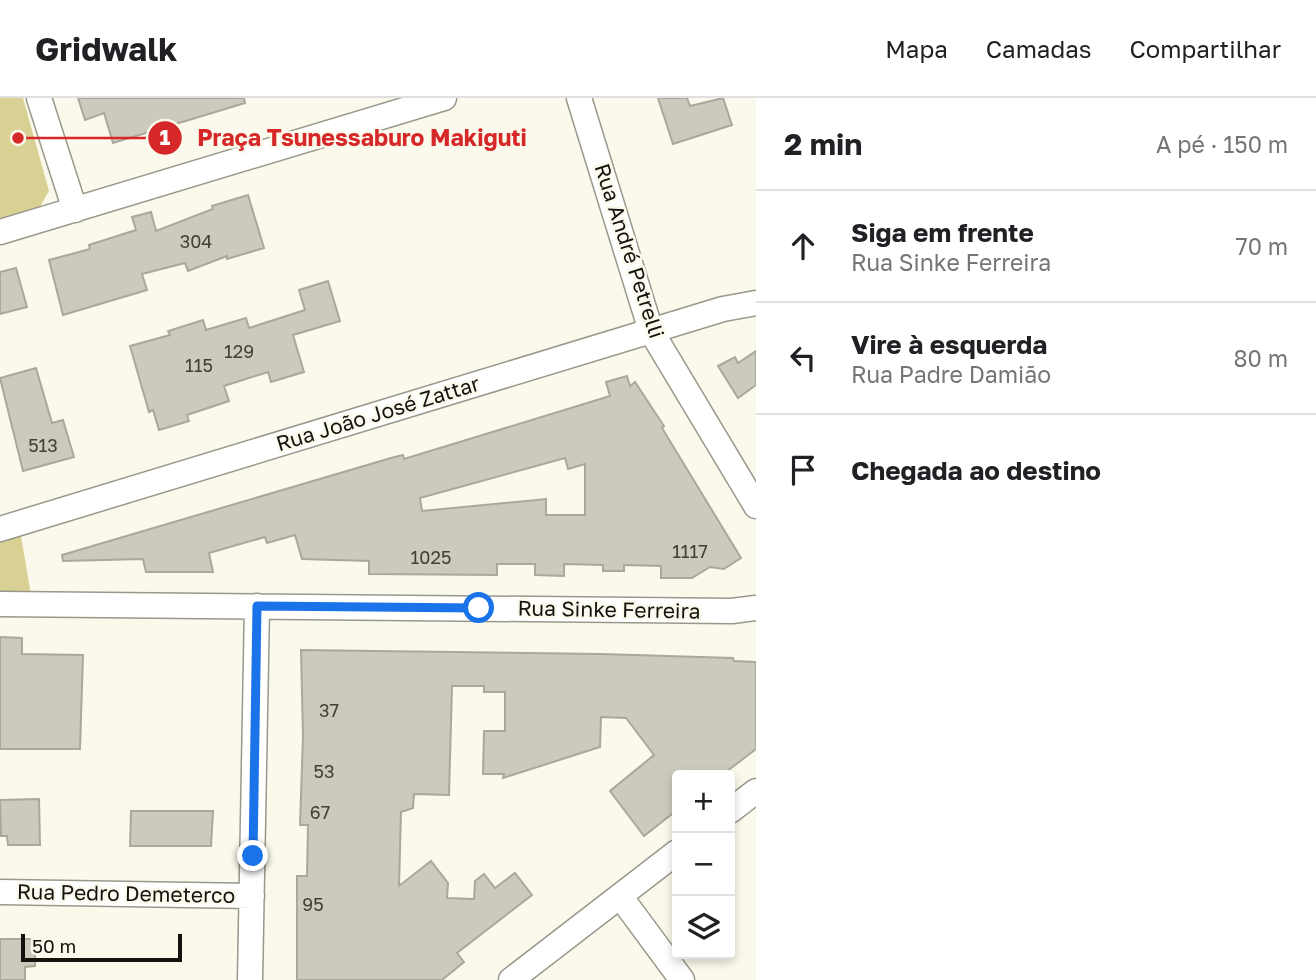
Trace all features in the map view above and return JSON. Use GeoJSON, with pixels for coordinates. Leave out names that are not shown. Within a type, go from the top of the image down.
{"type":"FeatureCollection","features":[{"type":"Feature","properties":{"kind":"street"},"geometry":{"type":"LineString","coordinates":[[40,98],[75,210]]}},
{"type":"Feature","properties":{"kind":"street"},"geometry":{"type":"LineString","coordinates":[[0,232],[444,98]]}},
{"type":"Feature","properties":{"kind":"street","name":"Rua André Petrelli"},"geometry":{"type":"LineString","coordinates":[[579,98],[651,331],[756,506]]}},
{"type":"Feature","properties":{"kind":"street","name":"Rua João José Zattar"},"geometry":{"type":"LineString","coordinates":[[0,529],[723,309],[756,303]]}},
{"type":"Feature","properties":{"kind":"street","name":"Rua Sinke Ferreira"},"geometry":{"type":"LineString","coordinates":[[0,604],[732,611],[756,608]]}},
{"type":"Feature","properties":{"kind":"street"},"geometry":{"type":"LineString","coordinates":[[250,980],[257,606]]}},
{"type":"Feature","properties":{"kind":"street"},"geometry":{"type":"LineString","coordinates":[[735,807],[756,791]]}},
{"type":"Feature","properties":{"kind":"street"},"geometry":{"type":"LineString","coordinates":[[511,980],[672,856]]}},
{"type":"Feature","properties":{"kind":"street","name":"Rua Pedro Demeterco"},"geometry":{"type":"LineString","coordinates":[[0,892],[252,896]]}},
{"type":"Feature","properties":{"kind":"street"},"geometry":{"type":"LineString","coordinates":[[620,896],[682,980]]}},
{"type":"Feature","properties":{"kind":"shaded area"},"geometry":{"type":"Polygon","coordinates":[[[0,98],[23,98],[49,191],[38,210],[0,223],[0,98]]]}},
{"type":"Feature","properties":{"kind":"shaded area"},"geometry":{"type":"Polygon","coordinates":[[[20,530],[31,595],[0,595],[0,537],[20,530]]]}},
{"type":"Feature","properties":{"kind":"building"},"geometry":{"type":"Polygon","coordinates":[[[78,98],[244,98],[245,103],[113,143],[104,113],[85,120],[78,98]]]}},
{"type":"Feature","properties":{"kind":"building"},"geometry":{"type":"Polygon","coordinates":[[[658,98],[687,98],[690,106],[723,98],[732,125],[673,144],[658,98]]]}},
{"type":"Feature","properties":{"kind":"building"},"geometry":{"type":"Polygon","coordinates":[[[248,195],[264,248],[227,259],[227,256],[188,271],[185,263],[142,274],[147,290],[63,315],[49,260],[90,249],[89,245],[136,230],[132,217],[151,212],[156,231],[213,209],[212,206],[248,195]]]}},
{"type":"Feature","properties":{"kind":"building"},"geometry":{"type":"Polygon","coordinates":[[[16,268],[27,307],[0,314],[0,272],[16,268]]]}},
{"type":"Feature","properties":{"kind":"building"},"geometry":{"type":"Polygon","coordinates":[[[328,281],[340,321],[293,335],[304,372],[271,382],[268,372],[224,386],[229,401],[187,415],[189,421],[159,430],[153,410],[149,412],[130,346],[170,335],[168,331],[203,320],[206,330],[246,318],[249,328],[305,310],[299,290],[328,281]]]}},
{"type":"Feature","properties":{"kind":"building"},"geometry":{"type":"Polygon","coordinates":[[[756,351],[756,385],[738,398],[718,366],[735,357],[738,363],[756,351]]]}},
{"type":"Feature","properties":{"kind":"building"},"geometry":{"type":"Polygon","coordinates":[[[36,368],[52,423],[63,420],[74,457],[23,471],[0,378],[36,368]]]}},
{"type":"Feature","properties":{"kind":"building"},"geometry":{"type":"Polygon","coordinates":[[[627,376],[630,386],[635,382],[664,426],[662,428],[741,558],[724,569],[710,567],[692,578],[661,578],[661,566],[624,565],[624,571],[603,571],[603,565],[564,564],[564,576],[535,575],[535,564],[497,564],[497,575],[369,574],[369,561],[302,559],[295,535],[267,543],[265,537],[209,553],[213,572],[146,572],[143,559],[63,561],[62,555],[391,458],[403,455],[404,459],[610,396],[606,382],[627,376]],[[565,458],[420,498],[422,511],[546,499],[546,515],[585,515],[585,464],[568,469],[565,458]]]}},
{"type":"Feature","properties":{"kind":"building"},"geometry":{"type":"Polygon","coordinates":[[[0,637],[22,638],[22,654],[83,655],[80,749],[0,749],[0,637]]]}},
{"type":"Feature","properties":{"kind":"building"},"geometry":{"type":"Polygon","coordinates":[[[301,650],[601,654],[733,658],[734,661],[756,662],[756,749],[729,770],[672,770],[672,814],[644,836],[610,791],[654,755],[626,718],[601,717],[600,747],[503,778],[504,774],[483,774],[484,731],[505,731],[505,692],[484,692],[484,686],[452,686],[449,795],[414,794],[413,808],[401,812],[399,886],[431,861],[448,883],[447,898],[474,899],[475,881],[484,874],[495,888],[515,873],[532,895],[457,953],[464,962],[442,980],[297,980],[297,876],[307,876],[308,825],[300,825],[303,736],[301,650]]]}},
{"type":"Feature","properties":{"kind":"building"},"geometry":{"type":"Polygon","coordinates":[[[39,799],[40,845],[8,845],[7,836],[1,836],[0,800],[39,799]]]}},
{"type":"Feature","properties":{"kind":"building"},"geometry":{"type":"Polygon","coordinates":[[[131,811],[213,811],[211,846],[130,846],[131,811]]]}},
{"type":"Feature","properties":{"kind":"building"},"geometry":{"type":"Polygon","coordinates":[[[0,939],[35,939],[35,966],[25,967],[25,980],[0,980],[0,939]]]}},
{"type":"Feature","properties":{"kind":"place","name":"Praça Tsunessaburo Makiguti"},"geometry":{"type":"Point","coordinates":[18,138]}},
{"type":"Feature","properties":{"kind":"route"},"geometry":{"type":"LineString","coordinates":[[253,856],[257,606],[479,608]]}}]}
